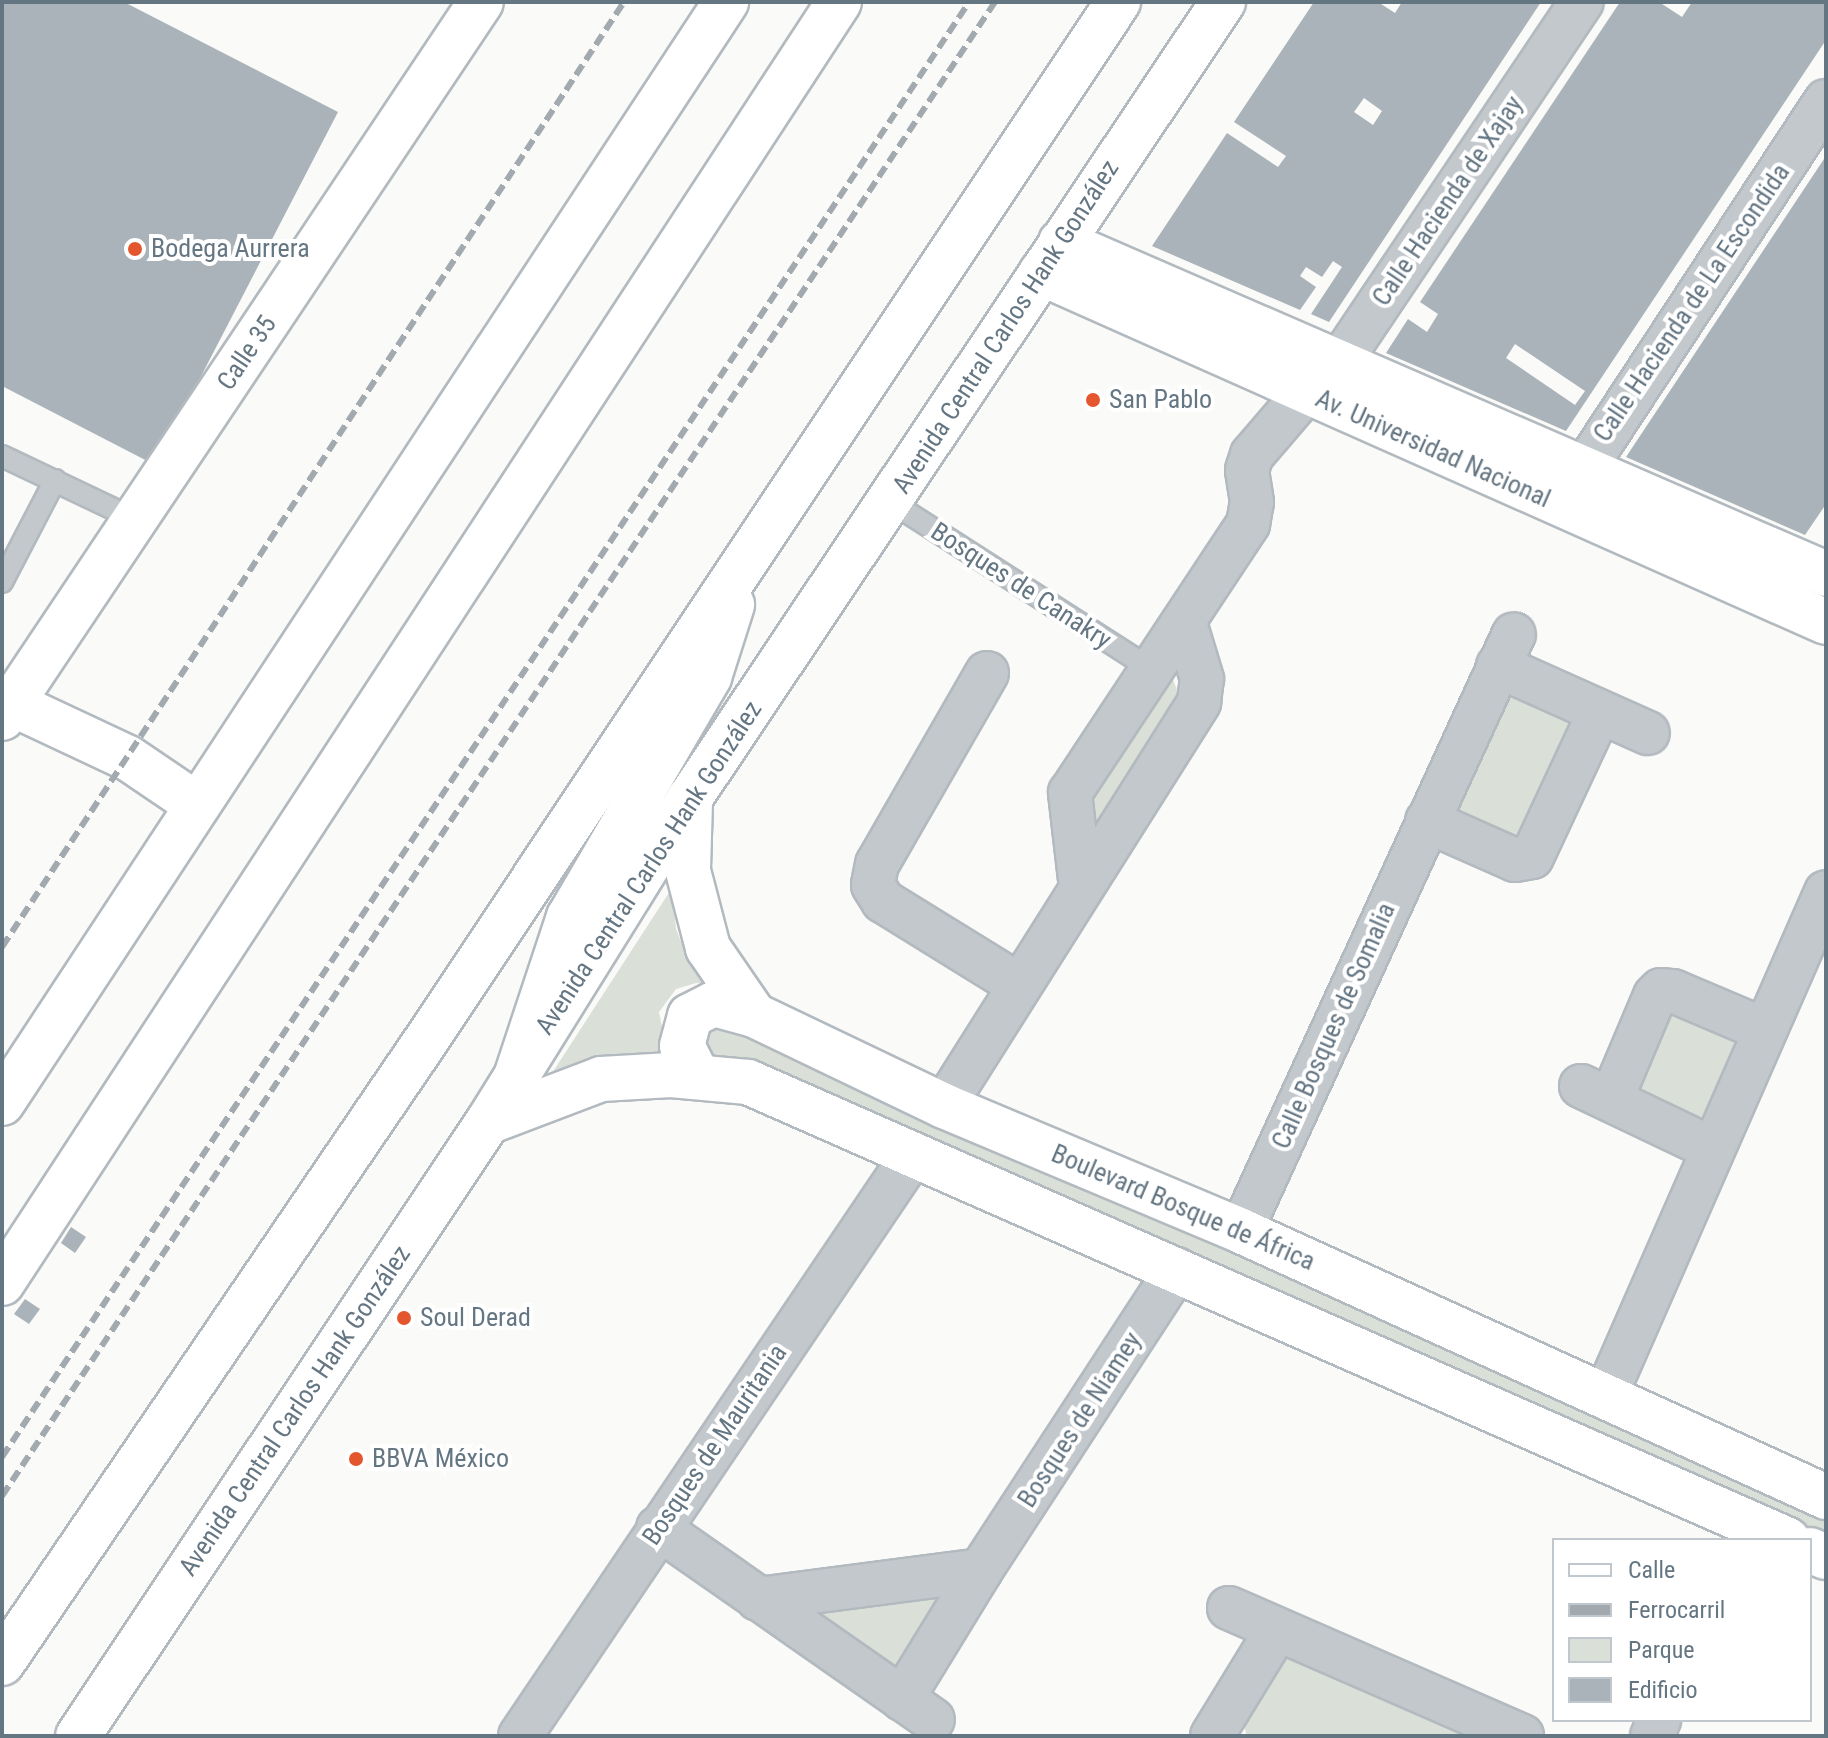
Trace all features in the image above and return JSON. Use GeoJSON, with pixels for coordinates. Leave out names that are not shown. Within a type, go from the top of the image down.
{"type":"FeatureCollection","features":[{"type":"Feature","properties":{"kind":"main road"},"geometry":{"type":"LineString","coordinates":[[2,1103],[726,2]]}},
{"type":"Feature","properties":{"kind":"main road"},"geometry":{"type":"LineString","coordinates":[[2,1283],[839,2]]}},
{"type":"Feature","properties":{"kind":"main road"},"geometry":{"type":"LineString","coordinates":[[2,1663],[434,1029],[1118,2]]}},
{"type":"Feature","properties":{"kind":"main road","name":"Avenida Central Carlos Hank González"},"geometry":{"type":"LineString","coordinates":[[78,1736],[488,1122],[690,798],[1223,2]]}},
{"type":"Feature","properties":{"kind":"main road","name":"Calle 35"},"geometry":{"type":"LineString","coordinates":[[5,707],[137,520],[473,4]]}},
{"type":"Feature","properties":{"kind":"main road","name":"Av. Universidad Nacional"},"geometry":{"type":"LineString","coordinates":[[1051,257],[1339,363],[1825,572]]}},
{"type":"Feature","properties":{"kind":"main road","name":"Av. Universidad Nacional"},"geometry":{"type":"LineString","coordinates":[[1051,257],[1306,392],[1826,622]]}},
{"type":"Feature","properties":{"kind":"main road"},"geometry":{"type":"LineString","coordinates":[[516,1077],[569,917],[709,677],[729,621],[738,571]]}},
{"type":"Feature","properties":{"kind":"main road"},"geometry":{"type":"LineString","coordinates":[[5,707],[128,758],[196,804]]}},
{"type":"Feature","properties":{"kind":"main road","name":"Boulevard Bosque de África"},"geometry":{"type":"LineString","coordinates":[[690,798],[688,871],[708,948],[754,1015],[944,1106],[1241,1231],[1826,1497]]}},
{"type":"Feature","properties":{"kind":"main road"},"geometry":{"type":"LineString","coordinates":[[698,1077],[682,1046],[690,1016],[714,1004],[754,1015]]}},
{"type":"Feature","properties":{"kind":"main road"},"geometry":{"type":"LineString","coordinates":[[488,1122],[601,1079],[698,1077],[748,1082],[1177,1269],[1761,1535]]}},
{"type":"Feature","properties":{"kind":"street","name":"Calle Hacienda de Xajay"},"geometry":{"type":"LineString","coordinates":[[1306,392],[1339,363],[1582,2]]}},
{"type":"Feature","properties":{"kind":"street","name":"Calle Hacienda de La Escondida"},"geometry":{"type":"LineString","coordinates":[[1561,506],[1826,101]]}},
{"type":"Feature","properties":{"kind":"street"},"geometry":{"type":"LineString","coordinates":[[1081,888],[1070,793],[1248,524],[1252,502],[1247,470],[1252,455],[1306,392]]}},
{"type":"Feature","properties":{"kind":"street"},"geometry":{"type":"LineString","coordinates":[[944,1106],[1202,694],[1202,679],[1185,623]]}},
{"type":"Feature","properties":{"kind":"street","name":"Calle Bosques de Somalia"},"geometry":{"type":"LineString","coordinates":[[1241,1231],[1506,650],[1599,713],[1648,733]]}},
{"type":"Feature","properties":{"kind":"street"},"geometry":{"type":"LineString","coordinates":[[987,673],[877,864],[873,885],[883,901],[1019,985]]}},
{"type":"Feature","properties":{"kind":"street"},"geometry":{"type":"LineString","coordinates":[[1427,821],[1515,860],[1532,857],[1599,713]]}},
{"type":"Feature","properties":{"kind":"street"},"geometry":{"type":"LineString","coordinates":[[1605,1397],[1826,892]]}},
{"type":"Feature","properties":{"kind":"street"},"geometry":{"type":"LineString","coordinates":[[1713,1149],[1596,1093],[1661,990],[1673,991],[1765,1030]]}},
{"type":"Feature","properties":{"kind":"street","name":"Bosques de Mauritania"},"geometry":{"type":"LineString","coordinates":[[520,1736],[912,1156]]}},
{"type":"Feature","properties":{"kind":"street","name":"Bosques de Niamey"},"geometry":{"type":"LineString","coordinates":[[658,1528],[918,1710],[981,1570],[1177,1269]]}},
{"type":"Feature","properties":{"kind":"street"},"geometry":{"type":"LineString","coordinates":[[758,1599],[981,1570]]}},
{"type":"Feature","properties":{"kind":"street"},"geometry":{"type":"LineString","coordinates":[[1229,1608],[1522,1736]]}},
{"type":"Feature","properties":{"kind":"street"},"geometry":{"type":"LineString","coordinates":[[1212,1736],[1277,1630]]}},
{"type":"Feature","properties":{"kind":"lane"},"geometry":{"type":"LineString","coordinates":[[2,456],[137,520]]}},
{"type":"Feature","properties":{"kind":"lane"},"geometry":{"type":"LineString","coordinates":[[2,582],[55,480]]}},
{"type":"Feature","properties":{"kind":"lane","name":"Bosques de Canakry"},"geometry":{"type":"LineString","coordinates":[[891,502],[1151,669]]}},
{"type":"Feature","properties":{"kind":"green space"},"geometry":{"type":"Polygon","coordinates":[[[1172,677],[1182,703],[1102,835],[1077,813],[1172,677]]]}},
{"type":"Feature","properties":{"kind":"green space"},"geometry":{"type":"Polygon","coordinates":[[[1500,684],[1578,722],[1521,846],[1449,815],[1500,684]]]}},
{"type":"Feature","properties":{"kind":"green space"},"geometry":{"type":"Polygon","coordinates":[[[672,888],[676,929],[685,952],[725,985],[696,983],[676,989],[659,1012],[663,1032],[658,1054],[599,1056],[545,1084],[672,888]]]}},
{"type":"Feature","properties":{"kind":"green space"},"geometry":{"type":"Polygon","coordinates":[[[1661,1009],[1743,1037],[1715,1114],[1682,1121],[1646,1108],[1635,1081],[1661,1009]]]}},
{"type":"Feature","properties":{"kind":"green space"},"geometry":{"type":"Polygon","coordinates":[[[709,1018],[1826,1513],[1826,1542],[701,1062],[709,1018]]]}},
{"type":"Feature","properties":{"kind":"green space"},"geometry":{"type":"Polygon","coordinates":[[[947,1592],[897,1669],[803,1610],[947,1592]]]}},
{"type":"Feature","properties":{"kind":"green space"},"geometry":{"type":"Polygon","coordinates":[[[1293,1652],[1488,1736],[1247,1736],[1242,1719],[1273,1659],[1293,1652]]]}},
{"type":"Feature","properties":{"kind":"building","name":"Bodega Aurrera"},"geometry":{"type":"Polygon","coordinates":[[[2,2],[124,2],[338,112],[155,465],[2,386],[2,2]]]}},
{"type":"Feature","properties":{"kind":"building"},"geometry":{"type":"Polygon","coordinates":[[[1314,2],[1378,2],[1395,13],[1402,2],[1541,2],[1329,322],[1311,314],[1342,267],[1333,261],[1322,277],[1306,267],[1300,276],[1316,287],[1300,310],[1152,246],[1227,133],[1278,167],[1286,156],[1234,122],[1314,2]],[[1364,98],[1354,112],[1373,125],[1382,111],[1364,98]]]}},
{"type":"Feature","properties":{"kind":"building"},"geometry":{"type":"Polygon","coordinates":[[[1620,2],[1659,2],[1682,17],[1692,2],[1826,2],[1826,40],[1566,431],[1386,353],[1408,319],[1427,332],[1438,314],[1420,302],[1620,2]],[[1515,344],[1506,358],[1575,405],[1585,391],[1515,344]]]}},
{"type":"Feature","properties":{"kind":"building"},"geometry":{"type":"Polygon","coordinates":[[[1826,156],[1826,504],[1805,535],[1626,457],[1826,156]]]}},
{"type":"Feature","properties":{"kind":"building"},"geometry":{"type":"Polygon","coordinates":[[[71,1227],[86,1237],[75,1253],[61,1243],[71,1227]]]}},
{"type":"Feature","properties":{"kind":"building"},"geometry":{"type":"Polygon","coordinates":[[[25,1299],[40,1309],[29,1324],[14,1314],[25,1299]]]}},
{"type":"Feature","properties":{"kind":"railway"},"geometry":{"type":"LineString","coordinates":[[2,947],[624,2]]}},
{"type":"Feature","properties":{"kind":"railway"},"geometry":{"type":"LineString","coordinates":[[2,1457],[969,2]]}},
{"type":"Feature","properties":{"kind":"railway"},"geometry":{"type":"LineString","coordinates":[[2,1496],[995,2]]}},
{"type":"Feature","properties":{"kind":"place","name":"Bodega Aurrera"},"geometry":{"type":"Point","coordinates":[135,249]}},
{"type":"Feature","properties":{"kind":"place","name":"San Pablo"},"geometry":{"type":"Point","coordinates":[1093,400]}},
{"type":"Feature","properties":{"kind":"place","name":"Soul Derad"},"geometry":{"type":"Point","coordinates":[404,1318]}},
{"type":"Feature","properties":{"kind":"place","name":"BBVA México"},"geometry":{"type":"Point","coordinates":[356,1459]}}]}
